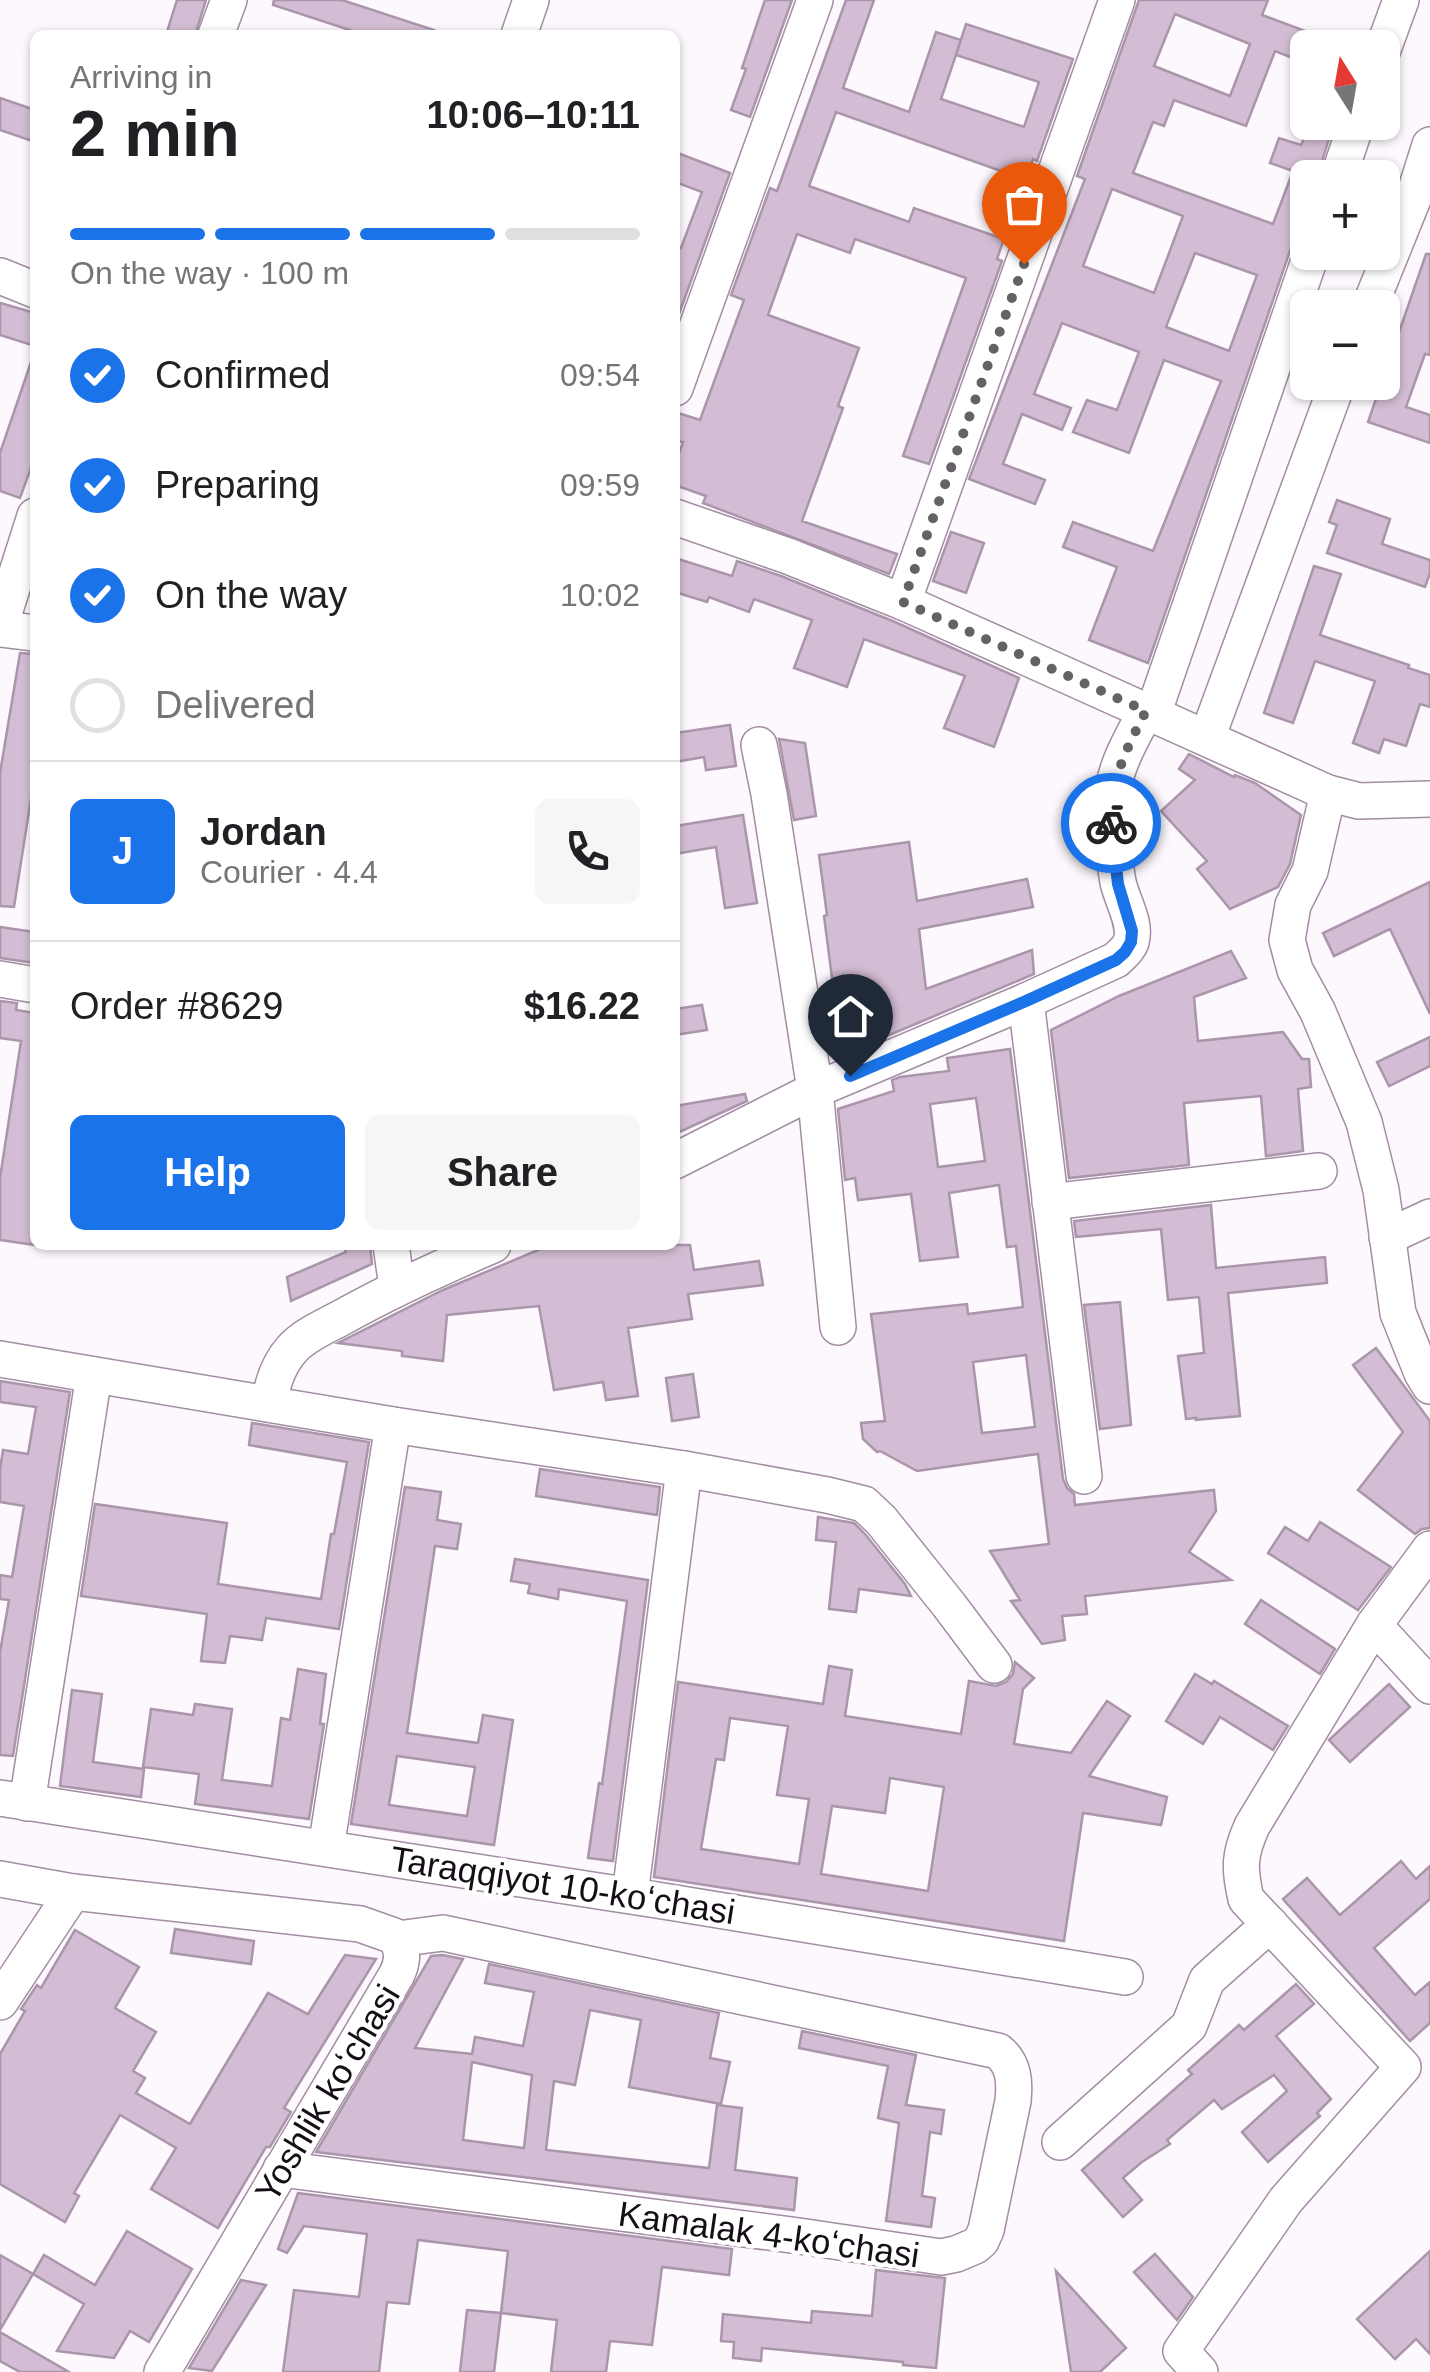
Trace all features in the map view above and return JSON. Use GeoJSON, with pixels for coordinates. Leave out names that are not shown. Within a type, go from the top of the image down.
{"type":"FeatureCollection","features":[{"type":"Feature","properties":{"kind":"street"},"geometry":{"type":"LineString","coordinates":[[218,30],[229,0]]}},
{"type":"Feature","properties":{"kind":"street"},"geometry":{"type":"LineString","coordinates":[[521,30],[531,0]]}},
{"type":"Feature","properties":{"kind":"street"},"geometry":{"type":"LineString","coordinates":[[680,374],[815,0]]}},
{"type":"Feature","properties":{"kind":"street"},"geometry":{"type":"LineString","coordinates":[[903,602],[1118,0]]}},
{"type":"Feature","properties":{"kind":"street"},"geometry":{"type":"LineString","coordinates":[[1390,30],[1402,0]]}},
{"type":"Feature","properties":{"kind":"street"},"geometry":{"type":"LineString","coordinates":[[1376,290],[1414,199],[1430,146]]}},
{"type":"Feature","properties":{"kind":"street"},"geometry":{"type":"LineString","coordinates":[[680,1158],[814,1090],[1026,1001],[1116,960],[1125,952],[1132,931],[1118,884],[1111,822],[1112,790],[1119,766],[1150,713],[1306,270]]}},
{"type":"Feature","properties":{"kind":"street"},"geometry":{"type":"LineString","coordinates":[[0,276],[30,288]]}},
{"type":"Feature","properties":{"kind":"street"},"geometry":{"type":"LineString","coordinates":[[1207,738],[1331,400]]}},
{"type":"Feature","properties":{"kind":"street"},"geometry":{"type":"LineString","coordinates":[[680,519],[903,602],[1328,793],[1359,801],[1430,799]]}},
{"type":"Feature","properties":{"kind":"street"},"geometry":{"type":"LineString","coordinates":[[30,534],[0,628],[30,632]]}},
{"type":"Feature","properties":{"kind":"street"},"geometry":{"type":"LineString","coordinates":[[759,746],[770,794],[814,1090],[838,1328]]}},
{"type":"Feature","properties":{"kind":"street"},"geometry":{"type":"LineString","coordinates":[[1328,793],[1310,871],[1293,905],[1287,940],[1295,970],[1318,1012],[1364,1122],[1380,1190],[1398,1313],[1430,1386]]}},
{"type":"Feature","properties":{"kind":"street"},"geometry":{"type":"LineString","coordinates":[[0,979],[30,984]]}},
{"type":"Feature","properties":{"kind":"street"},"geometry":{"type":"LineString","coordinates":[[1026,1001],[1084,1476]]}},
{"type":"Feature","properties":{"kind":"street"},"geometry":{"type":"LineString","coordinates":[[1050,1202],[1319,1171]]}},
{"type":"Feature","properties":{"kind":"street"},"geometry":{"type":"LineString","coordinates":[[1387,1237],[1430,1217]]}},
{"type":"Feature","properties":{"kind":"street"},"geometry":{"type":"LineString","coordinates":[[392,1250],[397,1286]]}},
{"type":"Feature","properties":{"kind":"street"},"geometry":{"type":"LineString","coordinates":[[269,1404],[282,1364],[294,1346],[397,1286],[481,1250]]}},
{"type":"Feature","properties":{"kind":"street"},"geometry":{"type":"LineString","coordinates":[[0,1359],[684,1470],[864,1504],[927,1576],[994,1665]]}},
{"type":"Feature","properties":{"kind":"street"},"geometry":{"type":"LineString","coordinates":[[14,1800],[94,1375]]}},
{"type":"Feature","properties":{"kind":"street"},"geometry":{"type":"LineString","coordinates":[[326,1848],[393,1425]]}},
{"type":"Feature","properties":{"kind":"street"},"geometry":{"type":"LineString","coordinates":[[630,1896],[684,1470]]}},
{"type":"Feature","properties":{"kind":"street"},"geometry":{"type":"LineString","coordinates":[[1183,2365],[1286,2200],[1404,2067],[1246,1899],[1240,1873],[1242,1848],[1252,1826],[1374,1624],[1430,1549]]}},
{"type":"Feature","properties":{"kind":"street"},"geometry":{"type":"LineString","coordinates":[[1374,1624],[1430,1686]]}},
{"type":"Feature","properties":{"kind":"street","name":"Taraqqiyot 10-koʻchasi"},"geometry":{"type":"LineString","coordinates":[[14,1800],[1125,1977]]}},
{"type":"Feature","properties":{"kind":"street","name":"Yoshlik koʻchasi"},"geometry":{"type":"LineString","coordinates":[[0,1878],[72,1892],[360,1924],[397,1939],[402,1954],[397,1974],[162,2372]]}},
{"type":"Feature","properties":{"kind":"street"},"geometry":{"type":"LineString","coordinates":[[0,2002],[72,1892]]}},
{"type":"Feature","properties":{"kind":"street"},"geometry":{"type":"LineString","coordinates":[[1060,2142],[1189,2026],[1207,1980],[1270,1924]]}},
{"type":"Feature","properties":{"kind":"street","name":"Kamalak 4-koʻchasi"},"geometry":{"type":"LineString","coordinates":[[282,2169],[941,2258],[965,2251],[981,2240],[986,2230],[1013,2100],[1012,2070],[998,2051],[444,1933],[397,1939]]}},
{"type":"Feature","properties":{"kind":"building"},"geometry":{"type":"Polygon","coordinates":[[[177,0],[206,0],[197,30],[168,30],[177,0]]]}},
{"type":"Feature","properties":{"kind":"building"},"geometry":{"type":"Polygon","coordinates":[[[274,0],[342,0],[434,30],[350,30],[273,5],[274,0]]]}},
{"type":"Feature","properties":{"kind":"building"},"geometry":{"type":"Polygon","coordinates":[[[765,0],[792,0],[750,117],[731,110],[765,0]]]}},
{"type":"Feature","properties":{"kind":"building"},"geometry":{"type":"Polygon","coordinates":[[[846,0],[874,0],[843,88],[909,112],[936,32],[961,40],[966,24],[1073,59],[1037,161],[1033,159],[1026,180],[836,112],[809,186],[909,222],[914,208],[1004,239],[997,259],[1002,261],[929,464],[903,456],[966,278],[855,239],[850,253],[797,234],[768,315],[859,348],[838,406],[843,408],[802,521],[897,554],[889,574],[703,503],[706,496],[680,487],[680,414],[700,420],[744,300],[731,295],[770,188],[777,191],[846,0]],[[956,55],[941,99],[1024,127],[1039,82],[956,55]]]}},
{"type":"Feature","properties":{"kind":"building"},"geometry":{"type":"Polygon","coordinates":[[[1139,0],[1268,0],[1262,15],[1303,30],[1290,30],[1290,57],[1275,51],[1246,126],[1174,100],[1164,126],[1153,122],[1133,173],[1273,224],[1290,179],[1290,251],[1148,663],[1089,640],[1117,567],[1063,547],[1073,522],[1153,551],[1221,381],[1164,360],[1129,453],[1073,432],[1087,400],[1117,410],[1139,352],[1062,323],[1034,394],[1071,408],[1062,430],[1022,414],[1003,464],[1045,480],[1035,504],[969,479],[1085,179],[1077,176],[1139,0]],[[1175,14],[1154,66],[1230,96],[1250,44],[1175,14]],[[1112,189],[1083,266],[1154,293],[1183,216],[1112,189]],[[1195,253],[1166,327],[1229,351],[1257,275],[1195,253]]]}},
{"type":"Feature","properties":{"kind":"building"},"geometry":{"type":"Polygon","coordinates":[[[0,98],[30,108],[30,140],[0,130],[0,98]]]}},
{"type":"Feature","properties":{"kind":"building"},"geometry":{"type":"Polygon","coordinates":[[[1279,138],[1301,145],[1303,140],[1329,140],[1322,160],[1290,160],[1290,170],[1270,163],[1279,138]]]}},
{"type":"Feature","properties":{"kind":"building"},"geometry":{"type":"Polygon","coordinates":[[[680,154],[730,173],[680,311],[680,248],[702,192],[680,184],[680,154]]]}},
{"type":"Feature","properties":{"kind":"building"},"geometry":{"type":"Polygon","coordinates":[[[1426,254],[1430,254],[1430,355],[1425,354],[1406,407],[1430,415],[1430,443],[1368,422],[1376,400],[1400,400],[1400,329],[1426,254]]]}},
{"type":"Feature","properties":{"kind":"building"},"geometry":{"type":"Polygon","coordinates":[[[0,303],[30,312],[30,344],[0,335],[0,303]]]}},
{"type":"Feature","properties":{"kind":"building"},"geometry":{"type":"Polygon","coordinates":[[[30,365],[30,471],[20,498],[0,491],[0,453],[30,365]]]}},
{"type":"Feature","properties":{"kind":"building"},"geometry":{"type":"Polygon","coordinates":[[[1337,500],[1390,519],[1382,544],[1430,560],[1425,587],[1327,553],[1337,525],[1329,522],[1337,500]]]}},
{"type":"Feature","properties":{"kind":"building"},"geometry":{"type":"Polygon","coordinates":[[[951,532],[984,543],[966,593],[933,581],[951,532]]]}},
{"type":"Feature","properties":{"kind":"building"},"geometry":{"type":"Polygon","coordinates":[[[680,560],[732,576],[737,561],[781,576],[1019,678],[994,747],[944,728],[965,676],[864,639],[847,687],[794,668],[812,620],[754,599],[749,612],[709,597],[707,602],[680,594],[680,560]]]}},
{"type":"Feature","properties":{"kind":"building"},"geometry":{"type":"Polygon","coordinates":[[[1314,566],[1341,574],[1320,635],[1430,675],[1430,707],[1420,704],[1406,746],[1384,739],[1379,753],[1353,743],[1375,681],[1315,661],[1293,723],[1264,713],[1314,566]]]}},
{"type":"Feature","properties":{"kind":"building"},"geometry":{"type":"Polygon","coordinates":[[[20,653],[30,654],[30,805],[14,907],[0,906],[0,773],[20,653]]]}},
{"type":"Feature","properties":{"kind":"building"},"geometry":{"type":"Polygon","coordinates":[[[730,725],[736,766],[706,770],[704,757],[680,761],[680,732],[730,725]]]}},
{"type":"Feature","properties":{"kind":"building"},"geometry":{"type":"Polygon","coordinates":[[[779,739],[805,743],[816,816],[794,820],[779,739]]]}},
{"type":"Feature","properties":{"kind":"building"},"geometry":{"type":"Polygon","coordinates":[[[1189,754],[1255,783],[1301,815],[1290,864],[1278,887],[1230,909],[1197,869],[1207,861],[1161,811],[1195,780],[1179,769],[1189,754]]]}},
{"type":"Feature","properties":{"kind":"building"},"geometry":{"type":"Polygon","coordinates":[[[743,815],[757,903],[725,908],[716,847],[680,853],[680,825],[743,815]]]}},
{"type":"Feature","properties":{"kind":"building"},"geometry":{"type":"Polygon","coordinates":[[[909,842],[917,901],[1027,879],[1033,907],[919,929],[926,989],[1032,950],[1034,974],[842,1055],[819,855],[909,842]]]}},
{"type":"Feature","properties":{"kind":"building"},"geometry":{"type":"Polygon","coordinates":[[[1430,882],[1430,1014],[1390,929],[1334,956],[1323,933],[1430,882]]]}},
{"type":"Feature","properties":{"kind":"building"},"geometry":{"type":"Polygon","coordinates":[[[0,927],[30,931],[30,962],[0,958],[0,927]]]}},
{"type":"Feature","properties":{"kind":"building"},"geometry":{"type":"Polygon","coordinates":[[[1231,951],[1246,978],[1194,997],[1198,1041],[1283,1032],[1302,1059],[1309,1059],[1311,1087],[1298,1089],[1303,1151],[1266,1156],[1261,1096],[1184,1103],[1189,1165],[1069,1178],[1051,1030],[1119,996],[1231,951]]]}},
{"type":"Feature","properties":{"kind":"building"},"geometry":{"type":"Polygon","coordinates":[[[0,1001],[17,1003],[16,1010],[30,1012],[30,1244],[0,1240],[0,1178],[21,1041],[0,1038],[0,1001]]]}},
{"type":"Feature","properties":{"kind":"building"},"geometry":{"type":"Polygon","coordinates":[[[702,1005],[707,1030],[680,1034],[680,1008],[702,1005]]]}},
{"type":"Feature","properties":{"kind":"building"},"geometry":{"type":"Polygon","coordinates":[[[1430,1037],[1430,1066],[1389,1086],[1377,1062],[1430,1037]]]}},
{"type":"Feature","properties":{"kind":"building"},"geometry":{"type":"Polygon","coordinates":[[[1010,1049],[1063,1479],[1074,1494],[1075,1505],[1214,1490],[1216,1511],[1189,1552],[1231,1580],[1085,1596],[1087,1614],[1062,1616],[1065,1640],[1042,1644],[1011,1601],[1020,1600],[990,1551],[1049,1544],[1038,1454],[917,1471],[877,1452],[863,1439],[861,1423],[885,1421],[871,1314],[967,1304],[968,1314],[1023,1307],[1016,1246],[1007,1247],[999,1185],[949,1193],[958,1257],[920,1261],[911,1194],[858,1200],[855,1178],[845,1180],[838,1109],[894,1091],[892,1080],[900,1077],[949,1071],[947,1058],[1010,1049]],[[976,1098],[930,1104],[938,1167],[985,1161],[976,1098]],[[1026,1355],[973,1362],[982,1433],[1035,1427],[1026,1355]]]}},
{"type":"Feature","properties":{"kind":"building"},"geometry":{"type":"Polygon","coordinates":[[[745,1094],[747,1101],[680,1132],[680,1105],[745,1094]]]}},
{"type":"Feature","properties":{"kind":"building"},"geometry":{"type":"Polygon","coordinates":[[[1211,1205],[1216,1268],[1325,1257],[1327,1283],[1228,1293],[1240,1416],[1196,1420],[1186,1419],[1178,1356],[1204,1353],[1199,1297],[1168,1300],[1161,1229],[1076,1237],[1074,1221],[1211,1205]]]}},
{"type":"Feature","properties":{"kind":"building"},"geometry":{"type":"Polygon","coordinates":[[[680,1245],[690,1245],[694,1270],[759,1261],[763,1285],[688,1294],[692,1319],[628,1328],[638,1396],[606,1400],[603,1382],[554,1390],[539,1306],[447,1315],[443,1361],[338,1343],[443,1290],[538,1250],[680,1250],[680,1245]]]}},
{"type":"Feature","properties":{"kind":"building"},"geometry":{"type":"Polygon","coordinates":[[[371,1250],[372,1264],[291,1301],[287,1277],[346,1252],[371,1250]]]}},
{"type":"Feature","properties":{"kind":"building"},"geometry":{"type":"Polygon","coordinates":[[[1120,1302],[1131,1425],[1100,1429],[1084,1305],[1120,1302]]]}},
{"type":"Feature","properties":{"kind":"building"},"geometry":{"type":"Polygon","coordinates":[[[1376,1348],[1430,1421],[1430,1528],[1415,1534],[1358,1490],[1403,1432],[1353,1365],[1376,1348]]]}},
{"type":"Feature","properties":{"kind":"building"},"geometry":{"type":"Polygon","coordinates":[[[693,1374],[699,1417],[672,1421],[666,1378],[693,1374]]]}},
{"type":"Feature","properties":{"kind":"building"},"geometry":{"type":"Polygon","coordinates":[[[0,1381],[70,1392],[13,1756],[0,1755],[0,1652],[9,1600],[0,1599],[0,1575],[12,1577],[24,1506],[0,1502],[0,1469],[3,1450],[28,1454],[36,1407],[0,1402],[0,1381]]]}},
{"type":"Feature","properties":{"kind":"building"},"geometry":{"type":"Polygon","coordinates":[[[252,1423],[369,1442],[339,1629],[266,1618],[262,1640],[230,1636],[225,1663],[201,1661],[207,1614],[81,1596],[95,1504],[227,1523],[218,1584],[321,1599],[347,1462],[249,1445],[252,1423]]]}},
{"type":"Feature","properties":{"kind":"building"},"geometry":{"type":"Polygon","coordinates":[[[540,1469],[660,1487],[657,1515],[536,1496],[540,1469]]]}},
{"type":"Feature","properties":{"kind":"building"},"geometry":{"type":"Polygon","coordinates":[[[405,1487],[441,1492],[437,1520],[461,1524],[457,1549],[435,1546],[407,1733],[478,1743],[483,1715],[513,1720],[494,1845],[351,1824],[405,1487]],[[397,1756],[389,1805],[467,1816],[475,1767],[397,1756]]]}},
{"type":"Feature","properties":{"kind":"building"},"geometry":{"type":"Polygon","coordinates":[[[818,1517],[854,1523],[911,1596],[859,1589],[856,1612],[829,1609],[836,1542],[816,1540],[818,1517]]]}},
{"type":"Feature","properties":{"kind":"building"},"geometry":{"type":"Polygon","coordinates":[[[1320,1522],[1391,1567],[1358,1610],[1268,1553],[1285,1527],[1308,1541],[1320,1522]]]}},
{"type":"Feature","properties":{"kind":"building"},"geometry":{"type":"Polygon","coordinates":[[[515,1559],[648,1580],[613,1861],[588,1858],[627,1601],[559,1589],[558,1599],[528,1593],[530,1584],[511,1581],[515,1559]]]}},
{"type":"Feature","properties":{"kind":"building"},"geometry":{"type":"Polygon","coordinates":[[[1261,1600],[1335,1649],[1320,1674],[1245,1624],[1261,1600]]]}},
{"type":"Feature","properties":{"kind":"building"},"geometry":{"type":"Polygon","coordinates":[[[1015,1662],[1034,1678],[1023,1689],[1014,1744],[1071,1753],[1107,1701],[1130,1716],[1089,1776],[1167,1797],[1161,1825],[1083,1813],[1064,1941],[654,1877],[678,1682],[823,1704],[829,1666],[852,1670],[845,1716],[961,1734],[969,1681],[996,1686],[1013,1674],[1015,1662]],[[730,1718],[724,1760],[716,1759],[701,1849],[799,1864],[809,1799],[777,1795],[788,1726],[730,1718]],[[890,1778],[885,1813],[832,1806],[821,1874],[928,1891],[944,1787],[890,1778]]]}},
{"type":"Feature","properties":{"kind":"building"},"geometry":{"type":"Polygon","coordinates":[[[298,1669],[326,1674],[320,1724],[324,1724],[309,1819],[195,1804],[199,1774],[143,1767],[151,1709],[193,1715],[195,1704],[232,1709],[222,1780],[272,1786],[281,1718],[290,1720],[298,1669]]]}},
{"type":"Feature","properties":{"kind":"building"},"geometry":{"type":"Polygon","coordinates":[[[1195,1674],[1212,1684],[1214,1681],[1288,1726],[1273,1750],[1220,1717],[1203,1744],[1166,1721],[1195,1674]]]}},
{"type":"Feature","properties":{"kind":"building"},"geometry":{"type":"Polygon","coordinates":[[[1389,1684],[1410,1707],[1350,1762],[1329,1740],[1389,1684]]]}},
{"type":"Feature","properties":{"kind":"building"},"geometry":{"type":"Polygon","coordinates":[[[72,1690],[102,1694],[93,1762],[144,1769],[141,1797],[60,1786],[72,1690]]]}},
{"type":"Feature","properties":{"kind":"building"},"geometry":{"type":"Polygon","coordinates":[[[1401,1861],[1416,1879],[1430,1866],[1430,1899],[1374,1948],[1415,1995],[1430,1982],[1430,2023],[1410,2041],[1283,1899],[1307,1878],[1340,1915],[1401,1861]]]}},
{"type":"Feature","properties":{"kind":"building"},"geometry":{"type":"Polygon","coordinates":[[[175,1929],[254,1941],[251,1964],[171,1953],[175,1929]]]}},
{"type":"Feature","properties":{"kind":"building"},"geometry":{"type":"Polygon","coordinates":[[[75,1930],[139,1967],[115,2008],[156,2032],[133,2071],[145,2078],[136,2093],[190,2124],[268,1993],[308,2014],[345,1955],[376,1959],[284,2108],[291,2112],[218,2228],[151,2189],[176,2148],[120,2115],[74,2193],[79,2196],[65,2222],[0,2184],[0,2054],[25,2011],[21,2009],[37,1985],[41,1988],[75,1930]]]}},
{"type":"Feature","properties":{"kind":"building"},"geometry":{"type":"Polygon","coordinates":[[[431,1956],[463,1959],[415,2048],[472,2054],[475,2037],[523,2046],[534,1992],[485,1983],[489,1964],[719,2013],[710,2058],[730,2062],[721,2104],[629,2087],[641,2020],[590,2010],[575,2085],[554,2081],[546,2150],[709,2168],[717,2105],[742,2108],[735,2170],[797,2178],[794,2210],[316,2152],[431,1956]],[[472,2062],[463,2140],[524,2148],[532,2075],[472,2062]]]}},
{"type":"Feature","properties":{"kind":"building"},"geometry":{"type":"Polygon","coordinates":[[[1296,1984],[1314,2004],[1276,2036],[1331,2099],[1317,2113],[1320,2116],[1268,2162],[1242,2132],[1287,2091],[1274,2075],[1222,2109],[1214,2100],[1167,2140],[1170,2144],[1123,2178],[1142,2200],[1123,2217],[1082,2170],[1192,2074],[1188,2070],[1239,2025],[1244,2030],[1296,1984]]]}},
{"type":"Feature","properties":{"kind":"building"},"geometry":{"type":"Polygon","coordinates":[[[802,2031],[916,2055],[906,2105],[944,2110],[941,2134],[930,2132],[922,2196],[935,2198],[931,2227],[886,2221],[899,2123],[878,2118],[888,2066],[799,2048],[802,2031]]]}},
{"type":"Feature","properties":{"kind":"building"},"geometry":{"type":"Polygon","coordinates":[[[298,2193],[732,2249],[729,2275],[662,2267],[652,2345],[610,2341],[606,2372],[551,2372],[557,2320],[501,2313],[508,2251],[418,2240],[409,2304],[387,2302],[379,2372],[283,2372],[294,2290],[359,2297],[367,2234],[304,2226],[287,2253],[278,2249],[298,2193]]]}},
{"type":"Feature","properties":{"kind":"building"},"geometry":{"type":"Polygon","coordinates":[[[127,2231],[192,2269],[149,2342],[130,2331],[114,2358],[57,2351],[84,2304],[33,2274],[44,2255],[95,2285],[127,2231]]]}},
{"type":"Feature","properties":{"kind":"building"},"geometry":{"type":"Polygon","coordinates":[[[1430,2251],[1430,2354],[1416,2339],[1395,2359],[1357,2319],[1430,2251]]]}},
{"type":"Feature","properties":{"kind":"building"},"geometry":{"type":"Polygon","coordinates":[[[1155,2254],[1193,2297],[1177,2320],[1134,2272],[1155,2254]]]}},
{"type":"Feature","properties":{"kind":"building"},"geometry":{"type":"Polygon","coordinates":[[[0,2255],[33,2274],[0,2330],[0,2255]]]}},
{"type":"Feature","properties":{"kind":"building"},"geometry":{"type":"Polygon","coordinates":[[[876,2270],[945,2278],[936,2368],[762,2348],[761,2361],[733,2358],[734,2342],[721,2341],[723,2314],[811,2323],[812,2311],[872,2316],[876,2270]]]}},
{"type":"Feature","properties":{"kind":"building"},"geometry":{"type":"Polygon","coordinates":[[[1056,2271],[1126,2348],[1100,2372],[1071,2372],[1056,2271]]]}},
{"type":"Feature","properties":{"kind":"building"},"geometry":{"type":"Polygon","coordinates":[[[241,2280],[266,2285],[212,2371],[189,2368],[241,2280]]]}},
{"type":"Feature","properties":{"kind":"building"},"geometry":{"type":"Polygon","coordinates":[[[467,2310],[501,2313],[494,2372],[460,2372],[467,2310]]]}},
{"type":"Feature","properties":{"kind":"building"},"geometry":{"type":"Polygon","coordinates":[[[0,2332],[69,2372],[20,2372],[0,2361],[0,2332]]]}},
{"type":"Feature","properties":{"kind":"way so far"},"geometry":{"type":"LineString","coordinates":[[1024,264],[903,602],[1146,711],[1119,766],[1112,790],[1111,823]]}},
{"type":"Feature","properties":{"kind":"route"},"geometry":{"type":"LineString","coordinates":[[850,1076],[1026,1001],[1116,960],[1125,952],[1132,931],[1118,884],[1111,823]]}}]}
